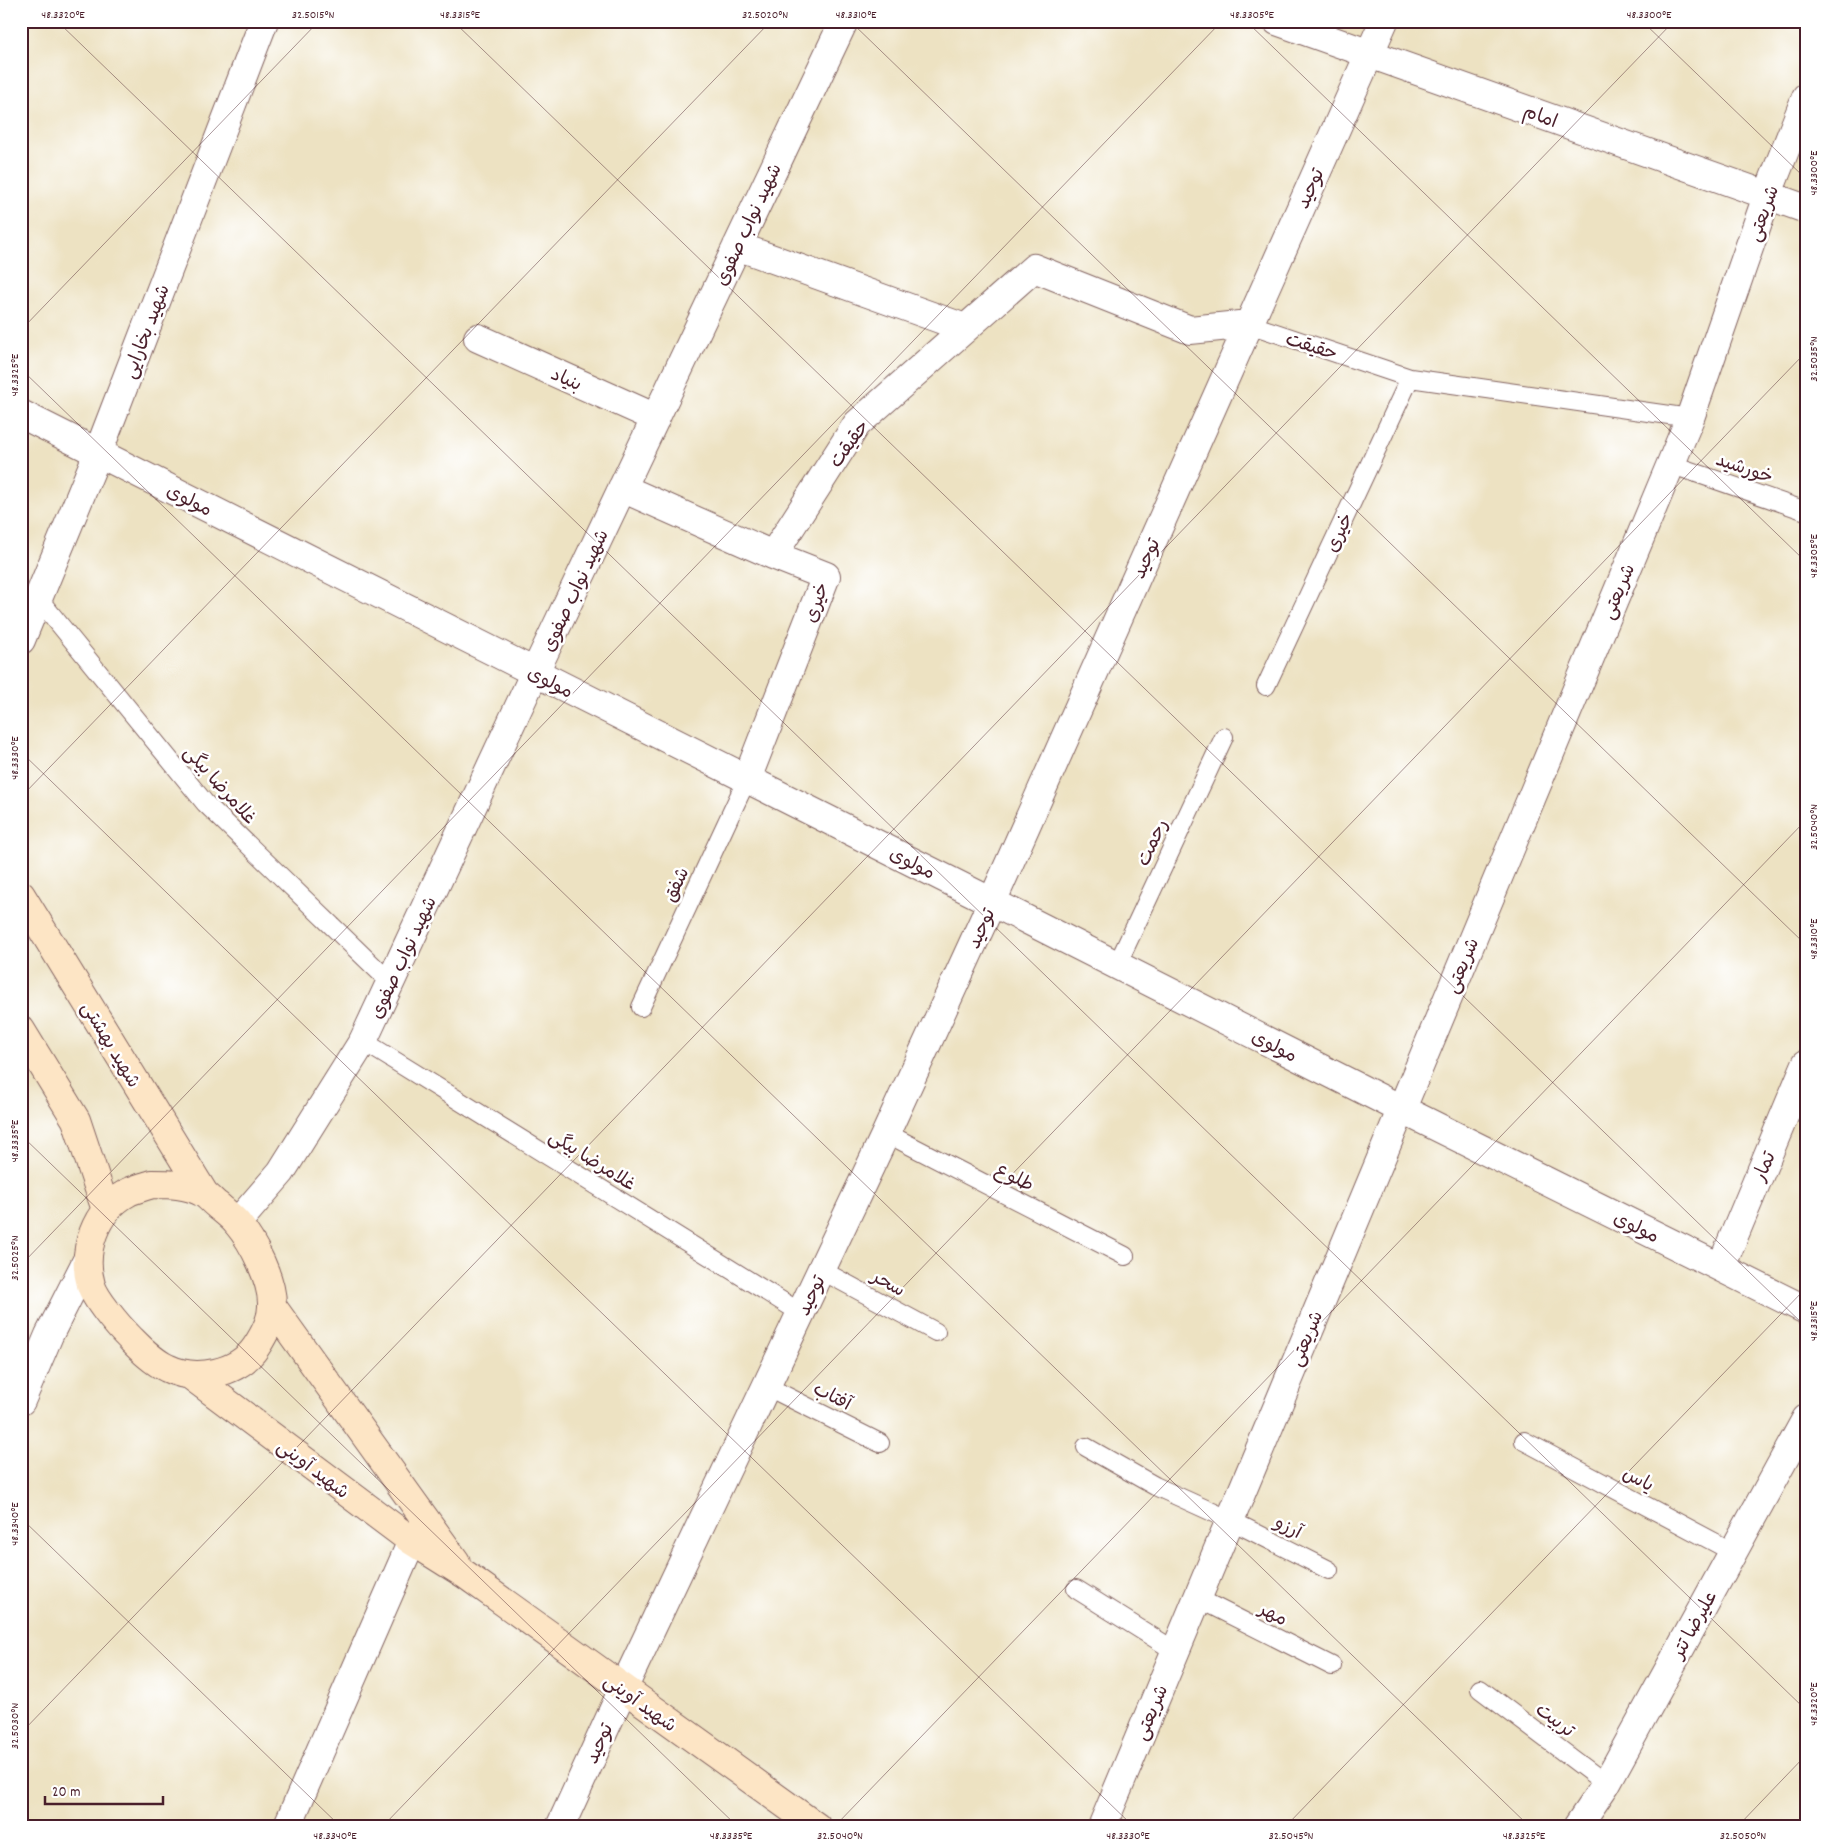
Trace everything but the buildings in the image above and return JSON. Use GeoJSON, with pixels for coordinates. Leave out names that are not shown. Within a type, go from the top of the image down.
{"type":"FeatureCollection","features":[{"type":"Feature","properties":{"kind":"street","name":"شهید بخارایی"},"geometry":{"type":"LineString","coordinates":[[21,640],[98,453],[264,21]]}},
{"type":"Feature","properties":{"kind":"street","name":"امام"},"geometry":{"type":"LineString","coordinates":[[1276,21],[1806,209]]}},
{"type":"Feature","properties":{"kind":"street","name":"توحید"},"geometry":{"type":"LineString","coordinates":[[560,1827],[623,1689],[886,1134],[992,902],[1384,21]]}},
{"type":"Feature","properties":{"kind":"street","name":"شهید نواب صفوی"},"geometry":{"type":"LineString","coordinates":[[237,1223],[281,1172],[363,1041],[737,246],[837,23]]}},
{"type":"Feature","properties":{"kind":"street","name":"شریعتی"},"geometry":{"type":"LineString","coordinates":[[1102,1827],[1690,418],[1767,196],[1806,97]]}},
{"type":"Feature","properties":{"kind":"street"},"geometry":{"type":"LineString","coordinates":[[737,246],[966,328]]}},
{"type":"Feature","properties":{"kind":"street","name":"حقیقت"},"geometry":{"type":"LineString","coordinates":[[773,555],[857,424],[1034,268],[1190,330],[1249,324]]}},
{"type":"Feature","properties":{"kind":"street","name":"بنیاد"},"geometry":{"type":"LineString","coordinates":[[478,338],[656,418]]}},
{"type":"Feature","properties":{"kind":"street","name":"مولوی"},"geometry":{"type":"LineString","coordinates":[[21,414],[1401,1109],[1806,1310]]}},
{"type":"Feature","properties":{"kind":"street","name":"خیری"},"geometry":{"type":"LineString","coordinates":[[622,488],[773,555],[826,576],[747,779]]}},
{"type":"Feature","properties":{"kind":"street","name":"شهید بهشتی"},"geometry":{"type":"LineString","coordinates":[[21,895],[204,1193]]}},
{"type":"Feature","properties":{"kind":"street"},"geometry":{"type":"LineString","coordinates":[[21,1030],[76,1120],[106,1210]]}},
{"type":"Feature","properties":{"kind":"street","name":"تمار"},"geometry":{"type":"LineString","coordinates":[[1721,1267],[1806,1064]]}},
{"type":"Feature","properties":{"kind":"street"},"geometry":{"type":"LineString","coordinates":[[21,1401],[48,1335],[87,1260],[92,1234],[106,1210],[126,1194],[152,1184],[179,1184],[204,1193],[237,1223],[260,1261],[270,1282],[272,1306],[267,1329],[254,1350],[236,1365],[214,1374],[190,1375],[167,1368],[147,1354],[115,1324],[91,1287],[87,1260]]}},
{"type":"Feature","properties":{"kind":"street","name":"شهید آوینی"},"geometry":{"type":"LineString","coordinates":[[272,1306],[466,1576]]}},
{"type":"Feature","properties":{"kind":"street","name":"شهید آوینی"},"geometry":{"type":"LineString","coordinates":[[190,1375],[412,1541],[466,1576],[806,1824]]}},
{"type":"Feature","properties":{"kind":"street","name":"علیرضا تتر"},"geometry":{"type":"LineString","coordinates":[[1578,1827],[1606,1784],[1806,1419]]}},
{"type":"Feature","properties":{"kind":"street"},"geometry":{"type":"LineString","coordinates":[[287,1827],[412,1541]]}},
{"type":"Feature","properties":{"kind":"lane","name":"حقیقت"},"geometry":{"type":"LineString","coordinates":[[1249,324],[1410,378],[1690,418]]}},
{"type":"Feature","properties":{"kind":"lane","name":"خیری"},"geometry":{"type":"LineString","coordinates":[[1266,686],[1410,378]]}},
{"type":"Feature","properties":{"kind":"lane","name":"خورشید"},"geometry":{"type":"LineString","coordinates":[[1670,464],[1806,511]]}},
{"type":"Feature","properties":{"kind":"lane","name":"غلامرضا بیگی"},"geometry":{"type":"LineString","coordinates":[[38,598],[206,803],[390,982]]}},
{"type":"Feature","properties":{"kind":"lane","name":"رحمت"},"geometry":{"type":"LineString","coordinates":[[1117,965],[1224,737]]}},
{"type":"Feature","properties":{"kind":"lane","name":"شفق"},"geometry":{"type":"LineString","coordinates":[[641,1007],[747,779]]}},
{"type":"Feature","properties":{"kind":"lane","name":"غلامرضا بیگی"},"geometry":{"type":"LineString","coordinates":[[363,1041],[801,1313]]}},
{"type":"Feature","properties":{"kind":"lane","name":"طلوع"},"geometry":{"type":"LineString","coordinates":[[886,1134],[1125,1256]]}},
{"type":"Feature","properties":{"kind":"lane","name":"سحر"},"geometry":{"type":"LineString","coordinates":[[821,1270],[936,1332]]}},
{"type":"Feature","properties":{"kind":"lane","name":"آفتاب"},"geometry":{"type":"LineString","coordinates":[[766,1386],[880,1443]]}},
{"type":"Feature","properties":{"kind":"lane","name":"یاس"},"geometry":{"type":"LineString","coordinates":[[1524,1442],[1733,1552]]}},
{"type":"Feature","properties":{"kind":"lane","name":"آرزو"},"geometry":{"type":"LineString","coordinates":[[1086,1447],[1155,1486],[1230,1520],[1329,1570]]}},
{"type":"Feature","properties":{"kind":"lane"},"geometry":{"type":"LineString","coordinates":[[1076,1589],[1175,1651]]}},
{"type":"Feature","properties":{"kind":"lane","name":"مهر"},"geometry":{"type":"LineString","coordinates":[[1197,1598],[1332,1666]]}},
{"type":"Feature","properties":{"kind":"lane","name":"تربیت"},"geometry":{"type":"LineString","coordinates":[[1480,1689],[1606,1784]]}}]}
